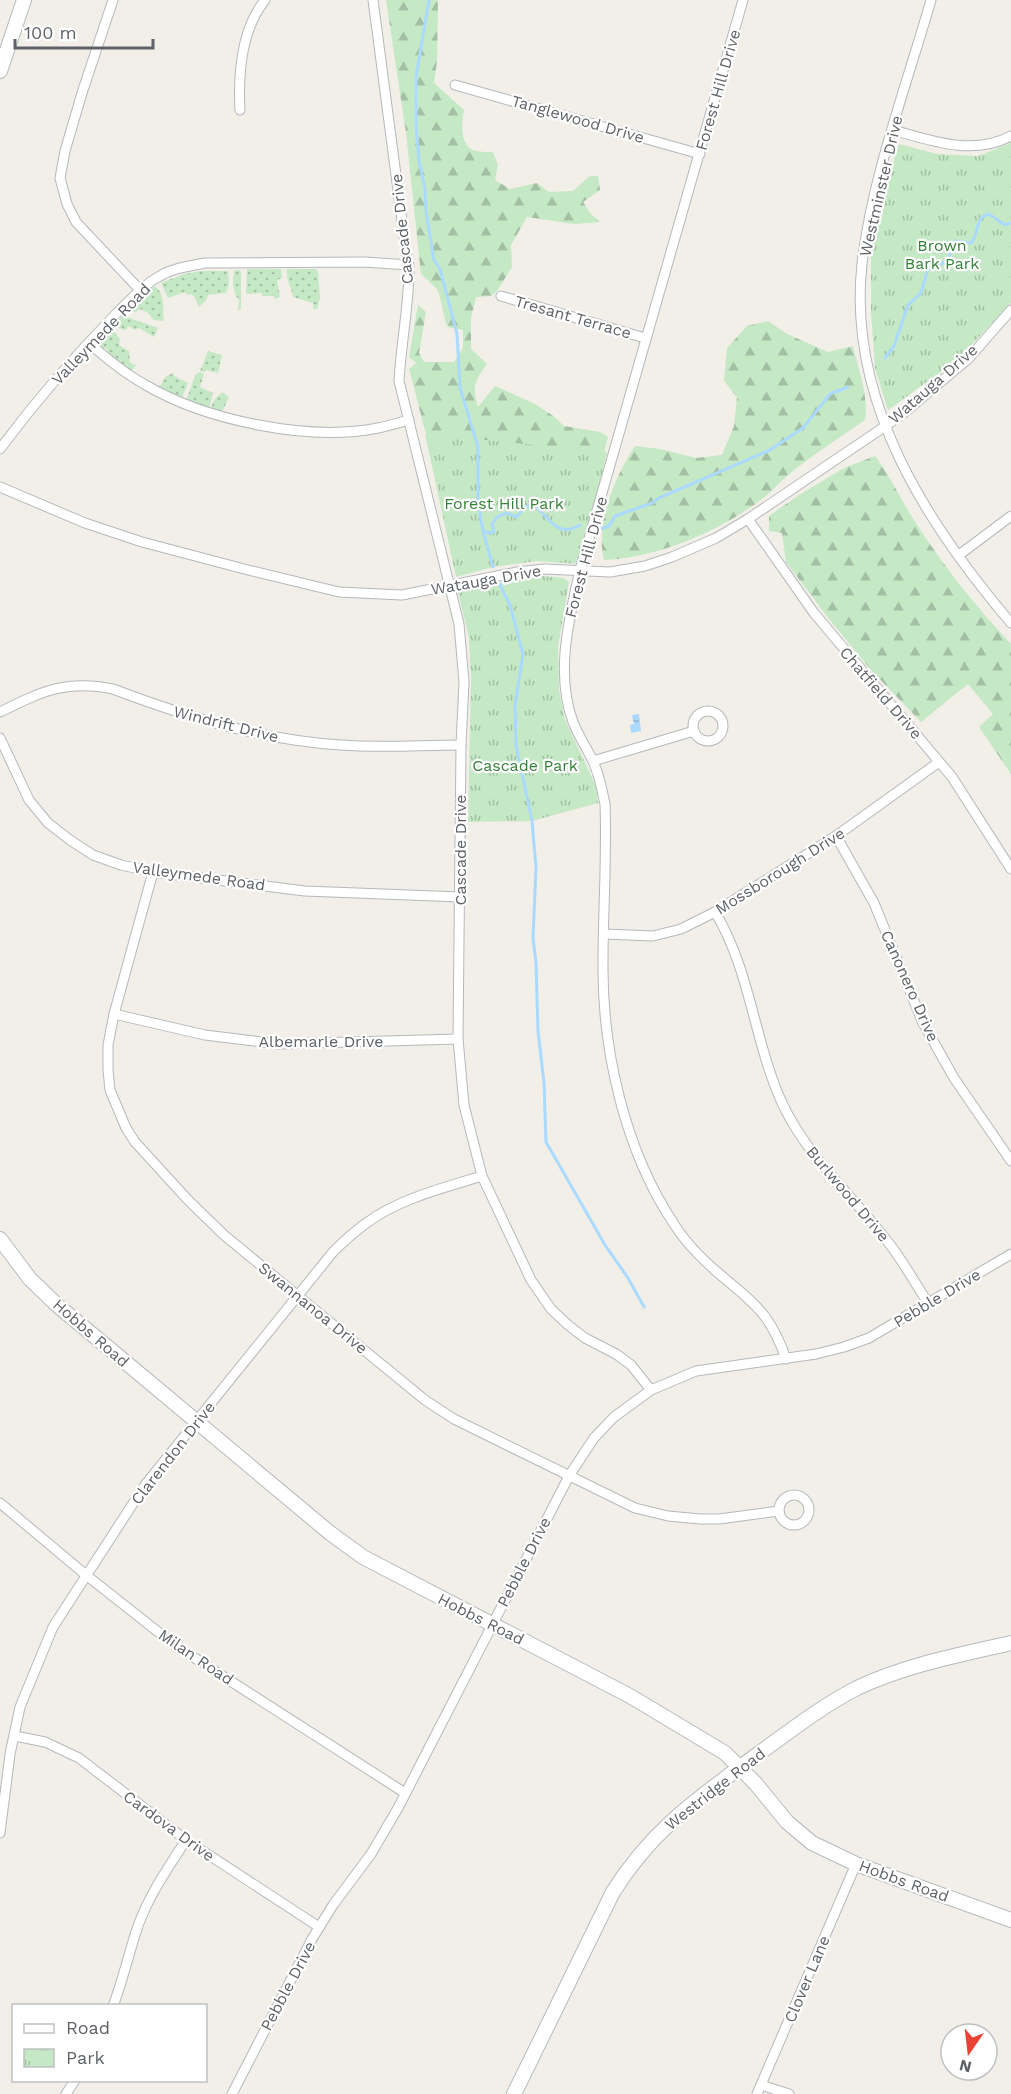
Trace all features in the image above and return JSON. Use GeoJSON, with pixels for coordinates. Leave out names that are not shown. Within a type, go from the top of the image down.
{"type":"FeatureCollection","features":[{"type":"Feature","properties":{"kind":"street"},"geometry":{"type":"LineString","coordinates":[[0,71],[24,0]]}},
{"type":"Feature","properties":{"kind":"street"},"geometry":{"type":"LineString","coordinates":[[113,0],[82,93],[65,151],[60,178],[67,204],[76,222],[140,290]]}},
{"type":"Feature","properties":{"kind":"street"},"geometry":{"type":"LineString","coordinates":[[240,110],[240,69],[244,46],[252,20],[265,0]]}},
{"type":"Feature","properties":{"kind":"street","name":"Cascade Drive"},"geometry":{"type":"LineString","coordinates":[[373,0],[409,265],[409,293],[400,353],[399,381],[451,585],[459,624],[464,682],[461,745],[458,1039],[464,1105],[482,1176],[531,1280],[551,1309],[576,1332],[631,1365],[651,1390]]}},
{"type":"Feature","properties":{"kind":"street","name":"Forest Hill Drive"},"geometry":{"type":"LineString","coordinates":[[743,0],[580,570],[569,622],[565,660],[573,720],[593,761],[602,786],[605,804],[604,1011],[612,1064],[627,1123],[656,1194],[674,1224],[694,1250],[765,1317],[777,1336],[786,1359]]}},
{"type":"Feature","properties":{"kind":"street","name":"Westminster Drive"},"geometry":{"type":"LineString","coordinates":[[931,0],[869,222],[862,265],[861,313],[866,362],[884,427],[911,484],[959,555],[1011,623]]}},
{"type":"Feature","properties":{"kind":"street","name":"Tanglewood Drive"},"geometry":{"type":"LineString","coordinates":[[455,85],[700,154]]}},
{"type":"Feature","properties":{"kind":"street"},"geometry":{"type":"LineString","coordinates":[[893,130],[956,146],[978,146],[1011,136]]}},
{"type":"Feature","properties":{"kind":"street","name":"Valleymede Road"},"geometry":{"type":"LineString","coordinates":[[0,449],[28,411],[89,343],[140,290],[161,275],[205,263],[364,262],[409,265]]}},
{"type":"Feature","properties":{"kind":"street","name":"Tresant Terrace"},"geometry":{"type":"LineString","coordinates":[[501,296],[645,338]]}},
{"type":"Feature","properties":{"kind":"street","name":"Watauga Drive"},"geometry":{"type":"LineString","coordinates":[[0,488],[84,522],[142,542],[339,592],[402,595],[517,572],[545,569],[610,572],[645,566],[694,549],[748,519],[884,427],[969,358],[1011,310]]}},
{"type":"Feature","properties":{"kind":"street"},"geometry":{"type":"LineString","coordinates":[[89,343],[109,361],[143,384],[166,396],[190,406],[243,421],[308,433],[377,429],[408,420]]}},
{"type":"Feature","properties":{"kind":"street"},"geometry":{"type":"LineString","coordinates":[[959,555],[1011,516]]}},
{"type":"Feature","properties":{"kind":"street","name":"Chatfield Drive"},"geometry":{"type":"LineString","coordinates":[[748,519],[814,613],[952,777],[1011,869]]}},
{"type":"Feature","properties":{"kind":"street","name":"Windrift Drive"},"geometry":{"type":"LineString","coordinates":[[0,712],[58,687],[79,684],[96,685],[213,724],[297,741],[374,746],[461,745]]}},
{"type":"Feature","properties":{"kind":"street"},"geometry":{"type":"LineString","coordinates":[[593,761],[694,731]]}},
{"type":"Feature","properties":{"kind":"street","name":"Valleymede Road"},"geometry":{"type":"LineString","coordinates":[[0,738],[29,800],[48,823],[93,855],[121,865],[153,872],[305,891],[460,897]]}},
{"type":"Feature","properties":{"kind":"street","name":"Mossborough Drive"},"geometry":{"type":"LineString","coordinates":[[604,934],[653,936],[681,929],[715,912],[836,836],[939,762]]}},
{"type":"Feature","properties":{"kind":"street","name":"Canonero Drive"},"geometry":{"type":"LineString","coordinates":[[836,836],[874,903],[923,1023],[954,1077],[1011,1161]]}},
{"type":"Feature","properties":{"kind":"street","name":"Swannanoa Drive"},"geometry":{"type":"LineString","coordinates":[[153,872],[114,1014],[108,1045],[110,1090],[119,1115],[135,1142],[188,1200],[224,1235],[298,1296],[425,1400],[454,1419],[635,1508],[668,1516],[719,1519],[779,1512]]}},
{"type":"Feature","properties":{"kind":"street","name":"Burlwood Drive"},"geometry":{"type":"LineString","coordinates":[[715,912],[738,961],[772,1076],[783,1105],[815,1158],[889,1243],[928,1304]]}},
{"type":"Feature","properties":{"kind":"street","name":"Albemarle Drive"},"geometry":{"type":"LineString","coordinates":[[114,1014],[205,1035],[278,1044],[458,1039]]}},
{"type":"Feature","properties":{"kind":"street","name":"Clarendon Drive"},"geometry":{"type":"LineString","coordinates":[[0,1833],[10,1754],[21,1707],[53,1627],[145,1485],[333,1252],[366,1223],[396,1206],[482,1176]]}},
{"type":"Feature","properties":{"kind":"street","name":"Hobbs Road"},"geometry":{"type":"LineString","coordinates":[[0,1239],[30,1279],[57,1305],[196,1423],[330,1533],[363,1557],[639,1702],[726,1753],[797,1832],[812,1843],[856,1864],[1011,1920]]}},
{"type":"Feature","properties":{"kind":"street","name":"Pebble Drive"},"geometry":{"type":"LineString","coordinates":[[232,2094],[281,1996],[319,1927],[371,1854],[405,1793],[569,1476],[594,1438],[614,1417],[651,1390],[696,1371],[786,1359],[844,1347],[869,1338],[1011,1254]]}},
{"type":"Feature","properties":{"kind":"street","name":"Milan Road"},"geometry":{"type":"LineString","coordinates":[[0,1503],[176,1646],[405,1793]]}},
{"type":"Feature","properties":{"kind":"street","name":"Westridge Road"},"geometry":{"type":"LineString","coordinates":[[514,2094],[604,1908],[628,1867],[650,1841],[679,1814],[814,1713],[858,1688],[932,1662],[1011,1643]]}},
{"type":"Feature","properties":{"kind":"street","name":"Cardova Drive"},"geometry":{"type":"LineString","coordinates":[[15,1736],[45,1742],[79,1758],[186,1840],[319,1927]]}},
{"type":"Feature","properties":{"kind":"street"},"geometry":{"type":"LineString","coordinates":[[114,2004],[138,1924],[155,1887],[186,1840]]}},
{"type":"Feature","properties":{"kind":"street","name":"Clover Lane"},"geometry":{"type":"LineString","coordinates":[[759,2090],[856,1864]]}},
{"type":"Feature","properties":{"kind":"street"},"geometry":{"type":"LineString","coordinates":[[759,2090],[789,2094]]}},
{"type":"Feature","properties":{"kind":"green space"},"geometry":{"type":"Polygon","coordinates":[[[386,0],[438,0],[437,61],[434,83],[464,110],[462,132],[469,147],[475,151],[493,152],[498,165],[495,180],[510,189],[537,183],[549,192],[573,191],[590,176],[598,176],[600,190],[583,202],[600,222],[574,224],[527,217],[511,245],[512,267],[497,291],[491,296],[476,297],[471,318],[471,349],[487,364],[475,385],[478,407],[495,386],[535,404],[564,426],[600,432],[608,437],[587,519],[437,476],[409,369],[416,363],[409,357],[418,305],[426,312],[419,353],[424,362],[454,362],[463,347],[463,330],[447,327],[438,290],[421,274],[406,133],[386,0]]]}},
{"type":"Feature","properties":{"kind":"green space","name":"Brown Bark Park"},"geometry":{"type":"Polygon","coordinates":[[[1011,143],[1011,303],[957,360],[888,410],[875,368],[871,312],[871,254],[881,202],[899,144],[937,154],[978,156],[1011,143]]]}},
{"type":"Feature","properties":{"kind":"green space"},"geometry":{"type":"Polygon","coordinates":[[[247,269],[281,269],[282,278],[277,280],[280,297],[275,299],[274,296],[262,296],[262,293],[246,294],[247,269]]]}},
{"type":"Feature","properties":{"kind":"green space"},"geometry":{"type":"Polygon","coordinates":[[[287,269],[316,269],[320,298],[317,309],[313,309],[313,303],[293,297],[287,269]]]}},
{"type":"Feature","properties":{"kind":"green space"},"geometry":{"type":"Polygon","coordinates":[[[235,270],[240,270],[241,273],[241,309],[238,310],[239,300],[233,286],[235,270]]]}},
{"type":"Feature","properties":{"kind":"green space"},"geometry":{"type":"Polygon","coordinates":[[[201,271],[228,271],[229,284],[226,293],[208,295],[199,307],[194,296],[185,292],[168,298],[161,283],[184,274],[201,271]]]}},
{"type":"Feature","properties":{"kind":"green space"},"geometry":{"type":"Polygon","coordinates":[[[155,286],[161,294],[164,321],[154,320],[147,312],[140,309],[126,315],[158,328],[154,337],[139,328],[135,330],[128,326],[125,330],[117,327],[115,324],[155,286]]]}},
{"type":"Feature","properties":{"kind":"green space"},"geometry":{"type":"Polygon","coordinates":[[[768,321],[787,334],[828,352],[853,346],[866,402],[865,420],[806,461],[767,495],[732,519],[669,548],[647,554],[604,560],[602,531],[609,501],[620,471],[635,446],[660,449],[696,458],[722,455],[734,426],[737,397],[724,381],[727,348],[747,326],[768,321]]]}},
{"type":"Feature","properties":{"kind":"green space"},"geometry":{"type":"Polygon","coordinates":[[[110,329],[120,339],[119,345],[129,351],[130,363],[136,365],[131,372],[106,353],[108,350],[100,347],[101,340],[110,329]]]}},
{"type":"Feature","properties":{"kind":"green space"},"geometry":{"type":"Polygon","coordinates":[[[208,351],[222,355],[218,373],[200,371],[208,351]]]}},
{"type":"Feature","properties":{"kind":"green space"},"geometry":{"type":"Polygon","coordinates":[[[199,372],[204,374],[200,387],[213,393],[209,409],[186,401],[195,376],[199,372]]]}},
{"type":"Feature","properties":{"kind":"green space"},"geometry":{"type":"Polygon","coordinates":[[[173,373],[174,376],[188,383],[182,398],[155,387],[161,385],[165,377],[173,373]]]}},
{"type":"Feature","properties":{"kind":"green space"},"geometry":{"type":"Polygon","coordinates":[[[222,392],[229,397],[222,412],[210,410],[214,400],[222,392]]]}},
{"type":"Feature","properties":{"kind":"green space","name":"Forest Hill Park"},"geometry":{"type":"Polygon","coordinates":[[[425,434],[607,452],[580,564],[536,561],[493,567],[456,577],[425,434]]]}},
{"type":"Feature","properties":{"kind":"green space"},"geometry":{"type":"Polygon","coordinates":[[[875,456],[913,519],[940,558],[1011,644],[1011,774],[979,727],[993,714],[968,684],[921,722],[871,670],[786,562],[782,533],[769,531],[769,516],[844,468],[875,456]]]}},
{"type":"Feature","properties":{"kind":"green space","name":"Cascade Park"},"geometry":{"type":"Polygon","coordinates":[[[543,576],[564,578],[569,582],[558,647],[559,690],[565,720],[596,786],[598,803],[532,821],[468,822],[471,680],[469,638],[458,592],[490,584],[543,576]]]}},
{"type":"Feature","properties":{"kind":"water"},"geometry":{"type":"Polygon","coordinates":[[[639,714],[641,731],[631,733],[630,725],[634,724],[632,715],[639,714]]]}},
{"type":"Feature","properties":{"kind":"waterway"},"geometry":{"type":"LineString","coordinates":[[429,0],[416,77],[419,161],[434,260],[440,269],[457,334],[460,388],[478,447],[478,503],[493,567]]}},
{"type":"Feature","properties":{"kind":"waterway"},"geometry":{"type":"LineString","coordinates":[[885,358],[894,346],[908,305],[921,293],[928,269],[947,261],[955,241],[971,243],[976,235],[979,222],[984,216],[989,214],[1005,225],[1011,223]]}},
{"type":"Feature","properties":{"kind":"waterway"},"geometry":{"type":"LineString","coordinates":[[600,529],[609,526],[615,516],[652,503],[770,450],[803,428],[830,394],[848,387]]}},
{"type":"Feature","properties":{"kind":"waterway"},"geometry":{"type":"LineString","coordinates":[[483,531],[494,532],[492,524],[497,517],[506,513],[517,517],[524,507],[535,505],[555,526],[566,529],[580,525]]}},
{"type":"Feature","properties":{"kind":"waterway"},"geometry":{"type":"LineString","coordinates":[[499,583],[510,605],[523,654],[515,705],[516,745],[532,821],[536,868],[533,938],[546,1142],[605,1245],[628,1278],[644,1307]]}}]}
